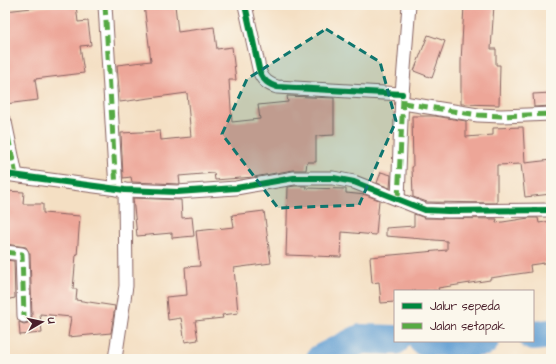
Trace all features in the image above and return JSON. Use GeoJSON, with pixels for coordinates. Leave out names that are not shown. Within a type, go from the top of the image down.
{"type":"FeatureCollection","features":[{"type":"Feature","properties":{"kind":"street"},"geometry":{"type":"LineString","coordinates":[[105,5],[121,190],[126,286],[115,359]]}},
{"type":"Feature","properties":{"kind":"street"},"geometry":{"type":"LineString","coordinates":[[245,5],[260,73],[264,80],[270,85],[277,87],[403,98],[478,115],[502,116],[551,114]]}},
{"type":"Feature","properties":{"kind":"street"},"geometry":{"type":"LineString","coordinates":[[398,198],[409,5]]}},
{"type":"Feature","properties":{"kind":"street"},"geometry":{"type":"LineString","coordinates":[[5,122],[11,175],[121,190],[177,192],[236,188],[294,178],[333,178],[354,182],[398,198],[425,210],[551,210]]}},
{"type":"Feature","properties":{"kind":"street"},"geometry":{"type":"LineString","coordinates":[[5,252],[22,254],[24,316]]}},
{"type":"Feature","properties":{"kind":"highlighted area"},"geometry":{"type":"Polygon","coordinates":[[[326,29],[380,62],[396,121],[359,205],[278,208],[222,134],[247,79],[326,29]]]}},
{"type":"Feature","properties":{"kind":"building"},"geometry":{"type":"Polygon","coordinates":[[[59,5],[76,5],[78,22],[88,21],[91,45],[80,46],[84,73],[35,79],[38,100],[5,104],[5,11],[59,5]]]}},
{"type":"Feature","properties":{"kind":"building"},"geometry":{"type":"Polygon","coordinates":[[[144,5],[175,5],[178,32],[214,27],[217,49],[232,47],[236,80],[229,80],[232,122],[260,119],[258,105],[288,102],[287,96],[334,98],[334,135],[316,136],[316,162],[307,162],[306,170],[293,170],[254,177],[215,180],[214,173],[179,176],[180,184],[132,182],[131,177],[123,178],[121,133],[160,131],[161,140],[191,137],[187,93],[120,102],[117,65],[151,61],[144,5]]]}},
{"type":"Feature","properties":{"kind":"building"},"geometry":{"type":"Polygon","coordinates":[[[464,5],[494,5],[491,49],[496,49],[496,65],[500,65],[499,105],[461,104],[461,62],[464,5]]]}},
{"type":"Feature","properties":{"kind":"building"},"geometry":{"type":"Polygon","coordinates":[[[428,35],[445,41],[432,78],[414,71],[428,35]]]}},
{"type":"Feature","properties":{"kind":"building"},"geometry":{"type":"Polygon","coordinates":[[[551,93],[551,106],[534,107],[533,94],[551,93]]]}},
{"type":"Feature","properties":{"kind":"building"},"geometry":{"type":"Polygon","coordinates":[[[412,116],[435,116],[466,121],[466,137],[493,135],[493,128],[523,127],[525,163],[551,160],[551,194],[525,197],[521,164],[497,165],[497,203],[427,202],[413,197],[412,116]]]}},
{"type":"Feature","properties":{"kind":"building"},"geometry":{"type":"Polygon","coordinates":[[[381,172],[391,175],[390,188],[377,183],[381,172]]]}},
{"type":"Feature","properties":{"kind":"building"},"geometry":{"type":"Polygon","coordinates":[[[306,186],[306,188],[346,189],[346,193],[366,195],[379,200],[376,235],[342,232],[341,257],[286,255],[288,187],[306,186]]]}},
{"type":"Feature","properties":{"kind":"building"},"geometry":{"type":"Polygon","coordinates":[[[5,191],[24,192],[23,204],[43,204],[43,213],[80,216],[73,289],[77,289],[76,300],[115,306],[111,333],[68,337],[71,317],[40,314],[42,333],[20,335],[19,322],[24,324],[28,323],[32,316],[30,254],[26,247],[5,244],[5,191]]]}},
{"type":"Feature","properties":{"kind":"building"},"geometry":{"type":"Polygon","coordinates":[[[133,198],[181,200],[182,218],[192,217],[194,236],[172,238],[172,233],[137,236],[133,198]]]}},
{"type":"Feature","properties":{"kind":"building"},"geometry":{"type":"Polygon","coordinates":[[[264,211],[271,263],[234,268],[238,313],[222,315],[223,318],[195,321],[198,340],[185,342],[181,318],[168,320],[166,297],[187,295],[185,267],[200,266],[196,231],[234,227],[232,215],[264,211]]]}},
{"type":"Feature","properties":{"kind":"building"},"geometry":{"type":"Polygon","coordinates":[[[414,214],[425,218],[497,219],[496,223],[529,218],[538,218],[539,223],[551,221],[551,262],[530,265],[531,272],[438,288],[439,290],[394,290],[394,302],[381,303],[379,282],[372,283],[370,257],[447,250],[447,241],[386,236],[386,228],[414,226],[414,214]]]}},
{"type":"Feature","properties":{"kind":"building"},"geometry":{"type":"Polygon","coordinates":[[[5,260],[14,261],[15,298],[5,300],[5,260]]]}},
{"type":"Feature","properties":{"kind":"waterway"},"geometry":{"type":"LineString","coordinates":[[534,336],[551,334]]}},
{"type":"Feature","properties":{"kind":"waterway"},"geometry":{"type":"LineString","coordinates":[[321,359],[361,339],[394,340]]}},
{"type":"Feature","properties":{"kind":"marked path"},"geometry":{"type":"LineString","coordinates":[[105,5],[116,189]]}},
{"type":"Feature","properties":{"kind":"marked path"},"geometry":{"type":"LineString","coordinates":[[398,199],[403,99]]}},
{"type":"Feature","properties":{"kind":"marked path"},"geometry":{"type":"LineString","coordinates":[[403,103],[478,115],[501,116],[551,114]]}},
{"type":"Feature","properties":{"kind":"marked path"},"geometry":{"type":"LineString","coordinates":[[5,122],[16,175]]}},
{"type":"Feature","properties":{"kind":"marked path"},"geometry":{"type":"LineString","coordinates":[[5,252],[22,254],[24,316]]}},
{"type":"Feature","properties":{"kind":"cycle path"},"geometry":{"type":"LineString","coordinates":[[245,5],[260,73],[269,83],[277,87],[402,94]]}},
{"type":"Feature","properties":{"kind":"cycle path"},"geometry":{"type":"LineString","coordinates":[[5,174],[125,190],[177,192],[236,188],[294,178],[333,178],[354,182],[425,210],[551,210]]}}]}
